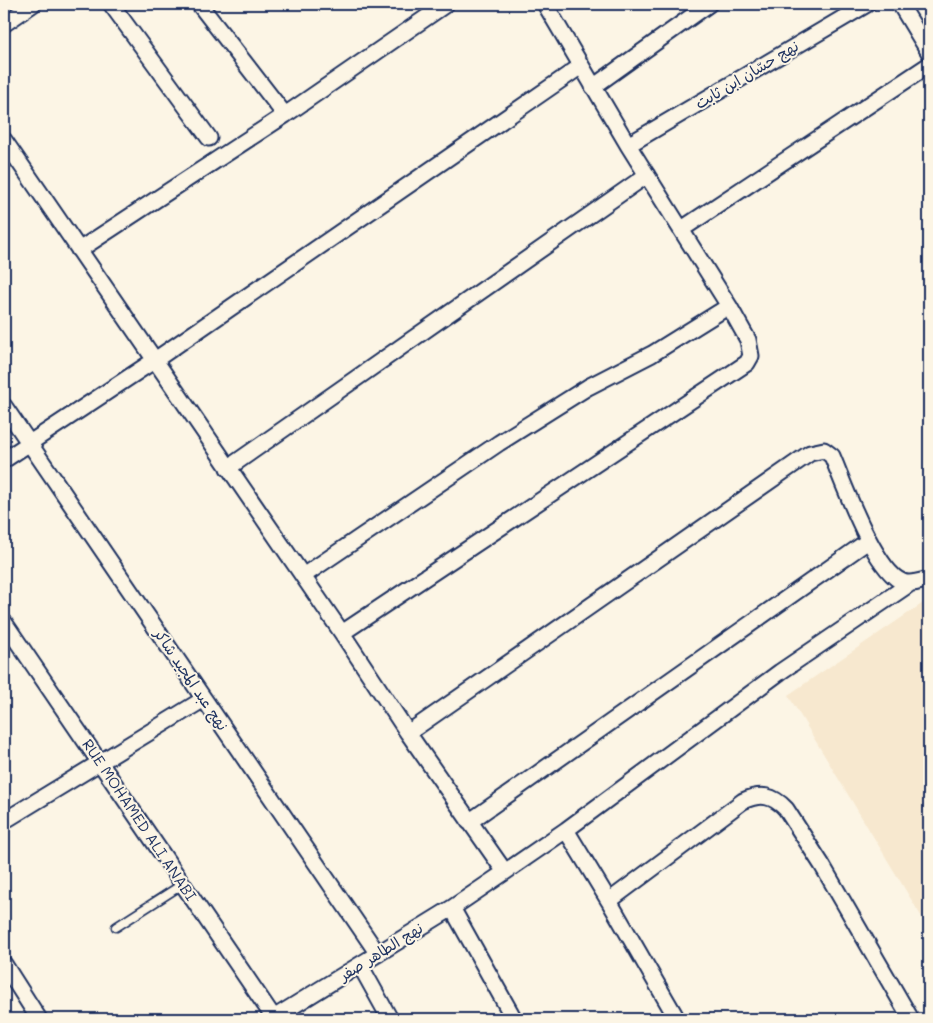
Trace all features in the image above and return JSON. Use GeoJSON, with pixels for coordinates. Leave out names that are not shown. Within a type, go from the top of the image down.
{"type":"FeatureCollection","features":[{"type":"Feature","properties":{"kind":"street"},"geometry":{"type":"LineString","coordinates":[[4,24],[33,4]]}},
{"type":"Feature","properties":{"kind":"street"},"geometry":{"type":"LineString","coordinates":[[111,4],[209,138]]}},
{"type":"Feature","properties":{"kind":"street"},"geometry":{"type":"LineString","coordinates":[[199,4],[285,114]]}},
{"type":"Feature","properties":{"kind":"street"},"geometry":{"type":"LineString","coordinates":[[79,250],[285,114],[446,4]]}},
{"type":"Feature","properties":{"kind":"street"},"geometry":{"type":"LineString","coordinates":[[342,633],[747,363],[751,356],[752,349],[729,306],[628,145],[545,4]]}},
{"type":"Feature","properties":{"kind":"street"},"geometry":{"type":"LineString","coordinates":[[593,87],[710,4]]}},
{"type":"Feature","properties":{"kind":"street","name":"نهج حسّان ابن ثابت"},"geometry":{"type":"LineString","coordinates":[[628,145],[867,4]]}},
{"type":"Feature","properties":{"kind":"street"},"geometry":{"type":"LineString","coordinates":[[900,4],[929,52]]}},
{"type":"Feature","properties":{"kind":"street"},"geometry":{"type":"LineString","coordinates":[[682,229],[929,65]]}},
{"type":"Feature","properties":{"kind":"street"},"geometry":{"type":"LineString","coordinates":[[4,460],[154,360],[580,66]]}},
{"type":"Feature","properties":{"kind":"street"},"geometry":{"type":"LineString","coordinates":[[4,140],[342,633],[408,733],[505,872]]}},
{"type":"Feature","properties":{"kind":"street"},"geometry":{"type":"LineString","coordinates":[[228,468],[647,175]]}},
{"type":"Feature","properties":{"kind":"street"},"geometry":{"type":"LineString","coordinates":[[303,576],[499,442],[588,387],[652,354],[729,306]]}},
{"type":"Feature","properties":{"kind":"street","name":"نهج عبد المجيد شاكر"},"geometry":{"type":"LineString","coordinates":[[4,406],[378,954]]}},
{"type":"Feature","properties":{"kind":"street"},"geometry":{"type":"LineString","coordinates":[[408,733],[810,453],[824,450],[832,456],[868,542],[895,577],[902,582],[911,583],[929,579]]}},
{"type":"Feature","properties":{"kind":"street"},"geometry":{"type":"LineString","coordinates":[[469,822],[868,542]]}},
{"type":"Feature","properties":{"kind":"street","name":"نهج الطاهر صفر"},"geometry":{"type":"LineString","coordinates":[[273,1019],[452,908],[505,872],[566,830],[780,672],[911,583]]}},
{"type":"Feature","properties":{"kind":"street","name":"RUE MOHAMED ALI ANABI"},"geometry":{"type":"LineString","coordinates":[[4,622],[273,1019]]}},
{"type":"Feature","properties":{"kind":"street"},"geometry":{"type":"LineString","coordinates":[[4,822],[99,761],[204,699]]}},
{"type":"Feature","properties":{"kind":"street"},"geometry":{"type":"LineString","coordinates":[[609,901],[743,801],[752,797],[771,797],[786,809],[822,865],[911,1019]]}},
{"type":"Feature","properties":{"kind":"street"},"geometry":{"type":"LineString","coordinates":[[566,830],[677,1019]]}},
{"type":"Feature","properties":{"kind":"street"},"geometry":{"type":"LineString","coordinates":[[452,908],[514,1019]]}},
{"type":"Feature","properties":{"kind":"street"},"geometry":{"type":"LineString","coordinates":[[4,964],[39,1019]]}},
{"type":"Feature","properties":{"kind":"street"},"geometry":{"type":"LineString","coordinates":[[360,965],[390,1019]]}},
{"type":"Feature","properties":{"kind":"lane"},"geometry":{"type":"LineString","coordinates":[[116,927],[183,884]]}},
{"type":"Feature","properties":{"kind":"shaded area"},"geometry":{"type":"Polygon","coordinates":[[[929,599],[929,929],[788,695],[929,599]]]}}]}
